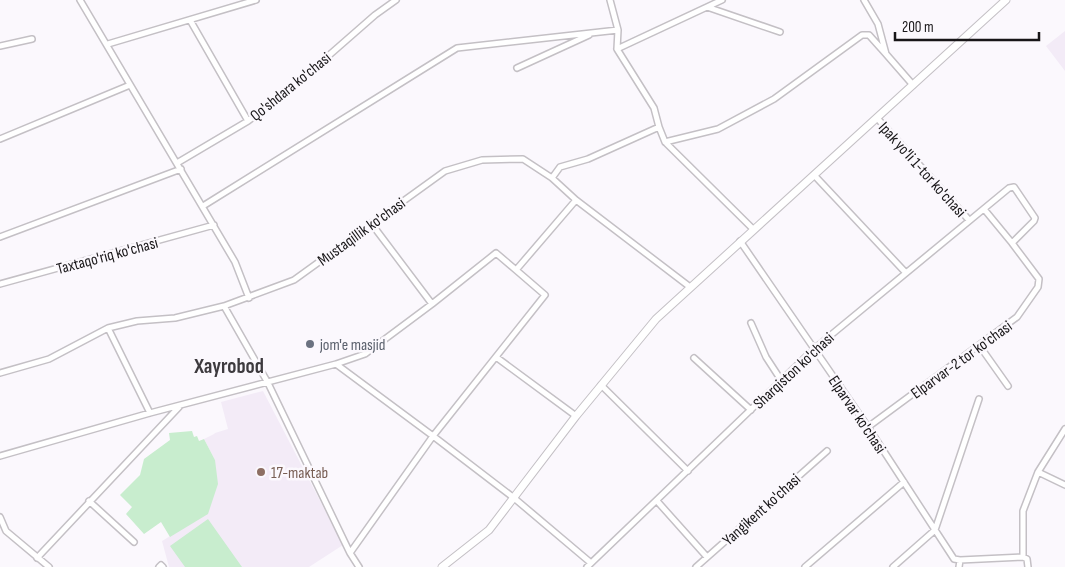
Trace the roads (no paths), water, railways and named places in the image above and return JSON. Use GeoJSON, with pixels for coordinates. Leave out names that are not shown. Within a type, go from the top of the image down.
{"type":"FeatureCollection","features":[{"type":"Feature","properties":{"kind":"main road"},"geometry":{"type":"LineString","coordinates":[[442,567],[489,530],[576,416],[656,320],[753,229],[1006,0]]}},
{"type":"Feature","properties":{"kind":"street"},"geometry":{"type":"LineString","coordinates":[[80,0],[108,44],[130,86],[235,262],[249,298]]}},
{"type":"Feature","properties":{"kind":"street"},"geometry":{"type":"LineString","coordinates":[[108,44],[256,0]]}},
{"type":"Feature","properties":{"kind":"street","name":"Qo'shdara ko'chasi"},"geometry":{"type":"LineString","coordinates":[[177,163],[248,121],[287,92],[375,15],[396,0]]}},
{"type":"Feature","properties":{"kind":"street"},"geometry":{"type":"LineString","coordinates":[[610,0],[618,30],[617,49],[654,108],[665,142],[753,229]]}},
{"type":"Feature","properties":{"kind":"street"},"geometry":{"type":"LineString","coordinates":[[617,49],[722,0]]}},
{"type":"Feature","properties":{"kind":"street"},"geometry":{"type":"LineString","coordinates":[[864,0],[878,24],[886,54]]}},
{"type":"Feature","properties":{"kind":"street"},"geometry":{"type":"LineString","coordinates":[[707,7],[780,32]]}},
{"type":"Feature","properties":{"kind":"street"},"geometry":{"type":"LineString","coordinates":[[190,20],[248,121]]}},
{"type":"Feature","properties":{"kind":"street"},"geometry":{"type":"LineString","coordinates":[[203,206],[457,48],[618,30]]}},
{"type":"Feature","properties":{"kind":"street"},"geometry":{"type":"LineString","coordinates":[[517,68],[594,33]]}},
{"type":"Feature","properties":{"kind":"street"},"geometry":{"type":"LineString","coordinates":[[665,142],[718,129],[766,103],[862,35],[869,35],[913,85]]}},
{"type":"Feature","properties":{"kind":"street"},"geometry":{"type":"LineString","coordinates":[[0,46],[32,39]]}},
{"type":"Feature","properties":{"kind":"street"},"geometry":{"type":"LineString","coordinates":[[0,139],[130,86]]}},
{"type":"Feature","properties":{"kind":"street","name":"Ipak yo'li 1-tor ko'chasi"},"geometry":{"type":"LineString","coordinates":[[877,118],[969,220]]}},
{"type":"Feature","properties":{"kind":"street"},"geometry":{"type":"LineString","coordinates":[[552,178],[560,168],[588,159],[659,127]]}},
{"type":"Feature","properties":{"kind":"street","name":"Mustaqillik ko'chasi"},"geometry":{"type":"LineString","coordinates":[[0,373],[49,359],[108,328],[137,321],[175,318],[224,306],[294,280],[445,171],[482,160],[523,159],[552,178],[576,200],[690,287]]}},
{"type":"Feature","properties":{"kind":"street"},"geometry":{"type":"LineString","coordinates":[[0,237],[181,169]]}},
{"type":"Feature","properties":{"kind":"street"},"geometry":{"type":"LineString","coordinates":[[814,175],[906,273]]}},
{"type":"Feature","properties":{"kind":"street","name":"Sharqiston ko'chasi"},"geometry":{"type":"LineString","coordinates":[[589,565],[814,349],[1011,187],[1016,189],[1036,218],[1012,243]]}},
{"type":"Feature","properties":{"kind":"street"},"geometry":{"type":"LineString","coordinates":[[516,270],[576,200]]}},
{"type":"Feature","properties":{"kind":"street"},"geometry":{"type":"LineString","coordinates":[[984,209],[1012,243]]}},
{"type":"Feature","properties":{"kind":"street"},"geometry":{"type":"LineString","coordinates":[[372,223],[432,304]]}},
{"type":"Feature","properties":{"kind":"street","name":"Taxtaqo'riq ko'chasi"},"geometry":{"type":"LineString","coordinates":[[0,284],[214,225]]}},
{"type":"Feature","properties":{"kind":"street","name":"Elparvar ko'chasi"},"geometry":{"type":"LineString","coordinates":[[740,241],[868,427],[954,559],[960,560]]}},
{"type":"Feature","properties":{"kind":"street","name":"Elparvar-2 tor ko'chasi"},"geometry":{"type":"LineString","coordinates":[[868,427],[1017,317],[1039,284],[1039,279],[1012,243]]}},
{"type":"Feature","properties":{"kind":"street"},"geometry":{"type":"LineString","coordinates":[[0,456],[150,413],[336,364],[365,354],[496,253],[544,295],[432,436],[350,552]]}},
{"type":"Feature","properties":{"kind":"street"},"geometry":{"type":"LineString","coordinates":[[224,306],[268,383],[359,567]]}},
{"type":"Feature","properties":{"kind":"street"},"geometry":{"type":"LineString","coordinates":[[751,323],[766,357],[781,380]]}},
{"type":"Feature","properties":{"kind":"street"},"geometry":{"type":"LineString","coordinates":[[108,328],[150,413]]}},
{"type":"Feature","properties":{"kind":"street"},"geometry":{"type":"LineString","coordinates":[[979,345],[1008,386]]}},
{"type":"Feature","properties":{"kind":"street"},"geometry":{"type":"LineString","coordinates":[[496,357],[576,416]]}},
{"type":"Feature","properties":{"kind":"street"},"geometry":{"type":"LineString","coordinates":[[694,358],[751,410]]}},
{"type":"Feature","properties":{"kind":"street"},"geometry":{"type":"LineString","coordinates":[[336,364],[514,498],[589,565]]}},
{"type":"Feature","properties":{"kind":"street"},"geometry":{"type":"LineString","coordinates":[[601,385],[688,471]]}},
{"type":"Feature","properties":{"kind":"street"},"geometry":{"type":"LineString","coordinates":[[893,567],[935,530],[979,398]]}},
{"type":"Feature","properties":{"kind":"street"},"geometry":{"type":"LineString","coordinates":[[37,558],[179,406]]}},
{"type":"Feature","properties":{"kind":"street"},"geometry":{"type":"LineString","coordinates":[[1023,557],[1023,512],[1038,472],[1065,429]]}},
{"type":"Feature","properties":{"kind":"street","name":"Yangikent ko'chasi"},"geometry":{"type":"LineString","coordinates":[[696,567],[827,452]]}},
{"type":"Feature","properties":{"kind":"street"},"geometry":{"type":"LineString","coordinates":[[1038,472],[1065,485]]}},
{"type":"Feature","properties":{"kind":"street"},"geometry":{"type":"LineString","coordinates":[[805,567],[904,482]]}},
{"type":"Feature","properties":{"kind":"street"},"geometry":{"type":"LineString","coordinates":[[656,501],[707,557]]}},
{"type":"Feature","properties":{"kind":"street"},"geometry":{"type":"LineString","coordinates":[[89,502],[134,542]]}},
{"type":"Feature","properties":{"kind":"street"},"geometry":{"type":"LineString","coordinates":[[0,517],[6,531],[49,567]]}},
{"type":"Feature","properties":{"kind":"street"},"geometry":{"type":"LineString","coordinates":[[959,567],[960,560],[1023,557],[1027,559],[1028,567]]}},
{"type":"Feature","properties":{"kind":"street"},"geometry":{"type":"LineString","coordinates":[[992,559],[993,567]]}},
{"type":"Feature","properties":{"kind":"place","name":"jom'e masjid"},"geometry":{"type":"Point","coordinates":[310,344]}},
{"type":"Feature","properties":{"kind":"place","name":"17-maktab"},"geometry":{"type":"Point","coordinates":[261,472]}},
{"type":"Feature","properties":{"kind":"district","name":"Xayrobod"},"geometry":{"type":"Point","coordinates":[229,366]}}]}
